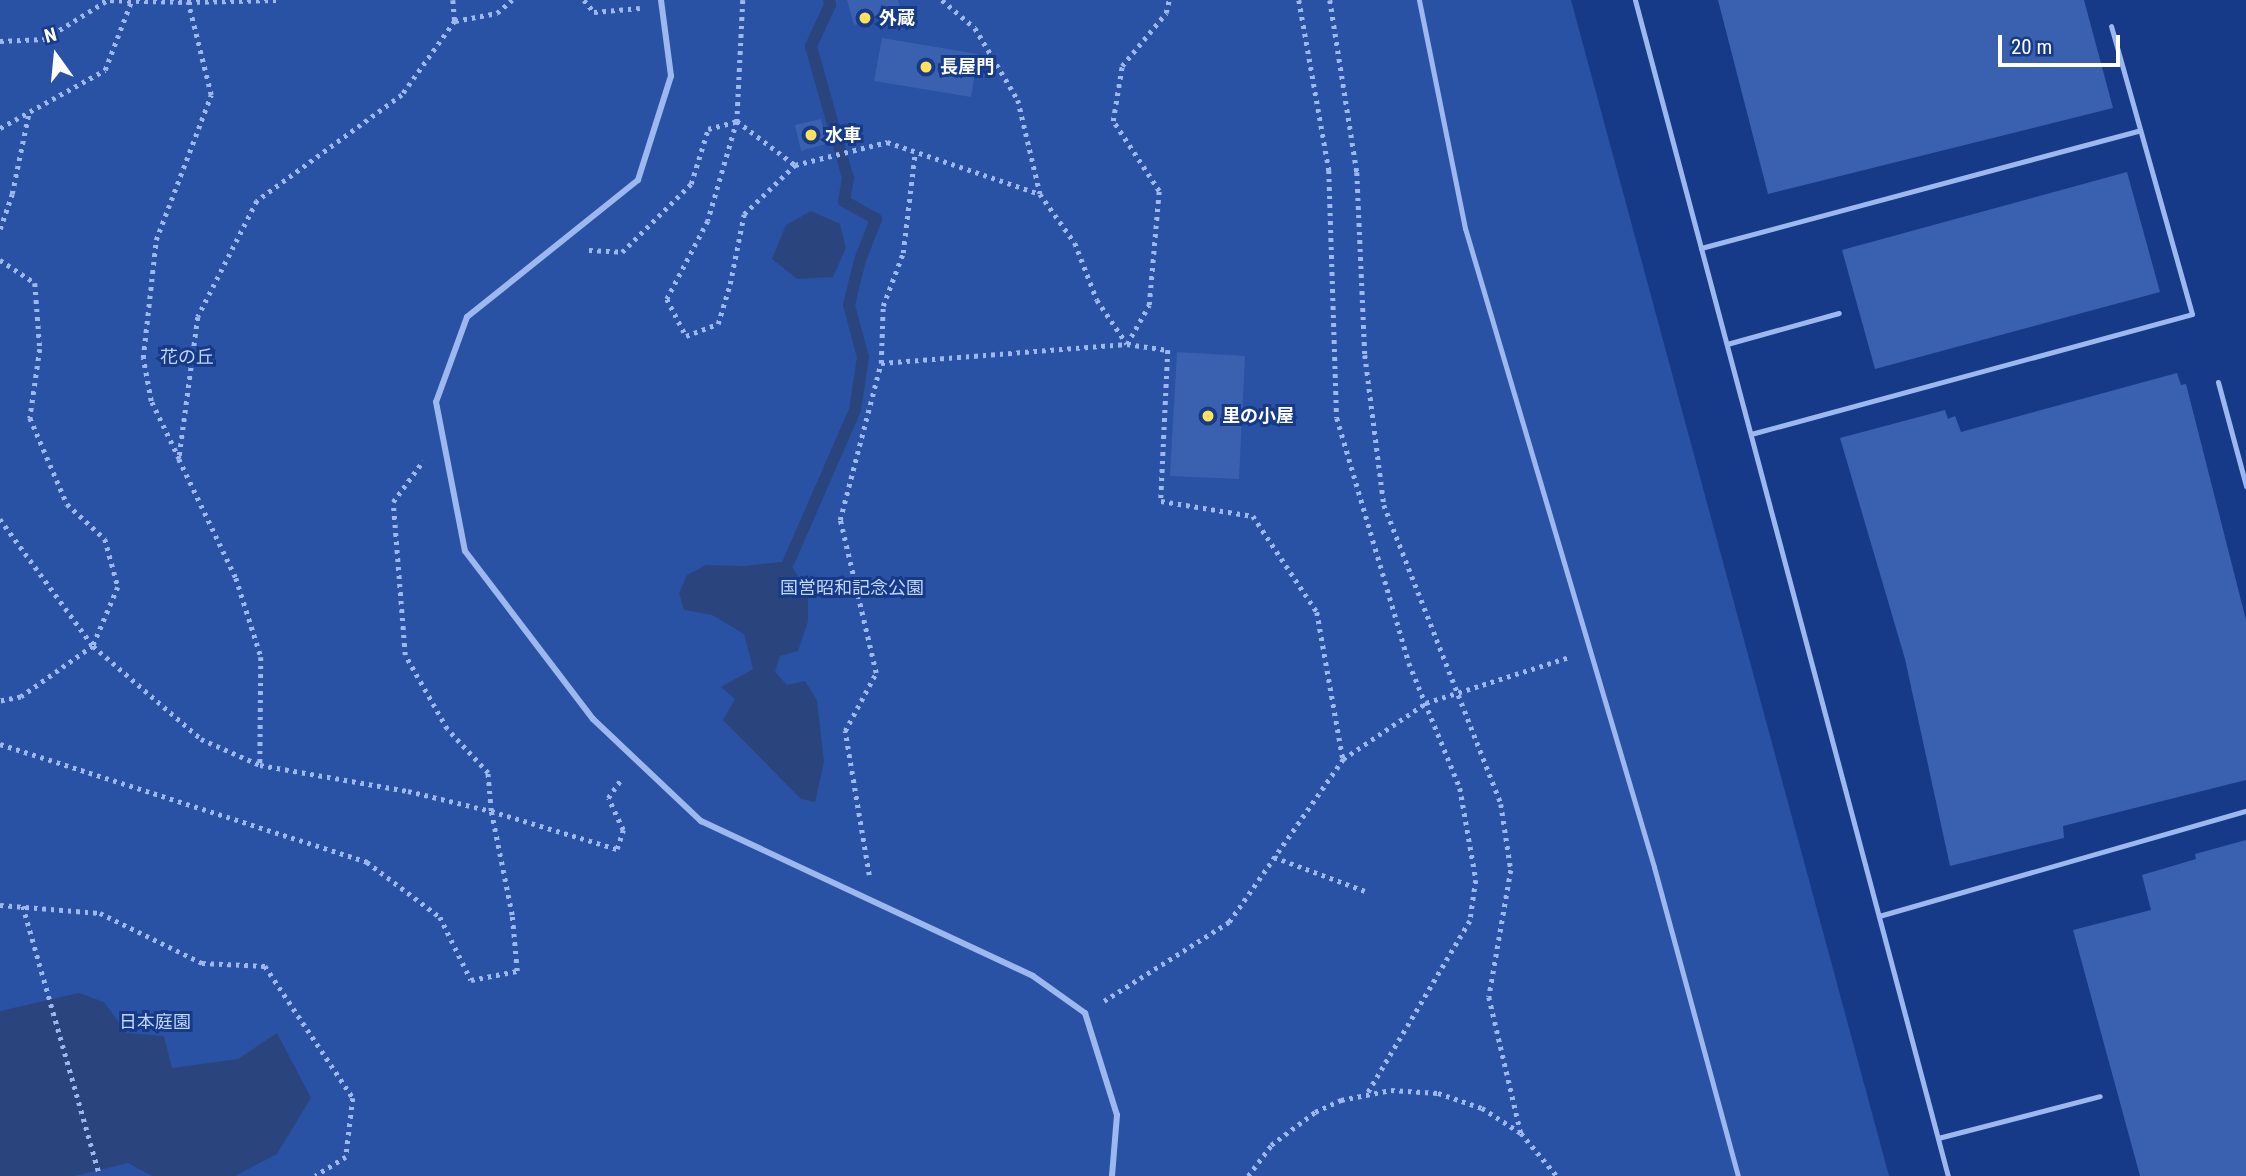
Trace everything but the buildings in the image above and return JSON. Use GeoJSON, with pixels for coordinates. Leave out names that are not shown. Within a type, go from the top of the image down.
{"type":"FeatureCollection","features":[{"type":"Feature","properties":{"kind":"street"},"geometry":{"type":"LineString","coordinates":[[661,3],[671,76],[638,180],[467,317],[436,402],[465,551],[593,719],[701,821],[1032,976],[1086,1013],[1117,1115],[1112,1176]]}},
{"type":"Feature","properties":{"kind":"lane"},"geometry":{"type":"LineString","coordinates":[[1419,0],[1465,228],[1654,867],[1738,1176]]}},
{"type":"Feature","properties":{"kind":"lane"},"geometry":{"type":"LineString","coordinates":[[1635,0],[1948,1176]]}},
{"type":"Feature","properties":{"kind":"lane"},"geometry":{"type":"LineString","coordinates":[[1751,434],[2192,314],[2111,26]]}},
{"type":"Feature","properties":{"kind":"lane"},"geometry":{"type":"LineString","coordinates":[[1701,248],[2140,131]]}},
{"type":"Feature","properties":{"kind":"lane"},"geometry":{"type":"LineString","coordinates":[[1727,344],[1839,313]]}},
{"type":"Feature","properties":{"kind":"lane"},"geometry":{"type":"LineString","coordinates":[[2218,382],[2246,486]]}},
{"type":"Feature","properties":{"kind":"lane"},"geometry":{"type":"LineString","coordinates":[[1879,916],[2246,811]]}},
{"type":"Feature","properties":{"kind":"lane"},"geometry":{"type":"LineString","coordinates":[[1938,1139],[2101,1096]]}},
{"type":"Feature","properties":{"kind":"path"},"geometry":{"type":"LineString","coordinates":[[0,41],[46,39],[105,1],[276,0]]}},
{"type":"Feature","properties":{"kind":"path"},"geometry":{"type":"LineString","coordinates":[[179,459],[198,317],[257,201],[402,95],[455,21],[453,0]]}},
{"type":"Feature","properties":{"kind":"path"},"geometry":{"type":"LineString","coordinates":[[455,21],[497,13],[512,0]]}},
{"type":"Feature","properties":{"kind":"path"},"geometry":{"type":"LineString","coordinates":[[584,0],[594,12],[661,3]]}},
{"type":"Feature","properties":{"kind":"path"},"geometry":{"type":"LineString","coordinates":[[743,0],[737,121],[708,221],[667,299],[687,336],[718,324],[730,284],[744,214],[794,165],[887,142],[1040,194]]}},
{"type":"Feature","properties":{"kind":"path"},"geometry":{"type":"LineString","coordinates":[[942,0],[975,28],[1018,100],[1040,194],[1075,243],[1097,300],[1127,344]]}},
{"type":"Feature","properties":{"kind":"path"},"geometry":{"type":"LineString","coordinates":[[1127,344],[1149,305],[1159,191],[1113,121],[1122,66],[1166,13],[1169,0]]}},
{"type":"Feature","properties":{"kind":"path"},"geometry":{"type":"LineString","coordinates":[[1299,0],[1329,170],[1337,418],[1409,663],[1460,788],[1476,880],[1470,921],[1368,1093]]}},
{"type":"Feature","properties":{"kind":"path"},"geometry":{"type":"LineString","coordinates":[[1330,0],[1357,172],[1365,355],[1384,505],[1501,804],[1511,870],[1489,998],[1521,1133]]}},
{"type":"Feature","properties":{"kind":"path"},"geometry":{"type":"LineString","coordinates":[[188,1],[211,94],[156,240],[143,358],[151,401],[236,578],[261,657],[260,765]]}},
{"type":"Feature","properties":{"kind":"path"},"geometry":{"type":"LineString","coordinates":[[0,128],[105,70],[131,2]]}},
{"type":"Feature","properties":{"kind":"path"},"geometry":{"type":"LineString","coordinates":[[0,229],[12,194],[29,111]]}},
{"type":"Feature","properties":{"kind":"path"},"geometry":{"type":"LineString","coordinates":[[737,121],[794,165]]}},
{"type":"Feature","properties":{"kind":"path"},"geometry":{"type":"LineString","coordinates":[[553,248],[622,252],[691,184],[708,129],[737,121]]}},
{"type":"Feature","properties":{"kind":"path"},"geometry":{"type":"LineString","coordinates":[[874,901],[845,730],[876,673],[840,520],[881,363],[883,306],[903,253],[915,153]]}},
{"type":"Feature","properties":{"kind":"path"},"geometry":{"type":"LineString","coordinates":[[0,260],[35,283],[40,349],[30,418],[67,504],[105,539],[118,587],[93,646],[21,697],[0,701]]}},
{"type":"Feature","properties":{"kind":"path"},"geometry":{"type":"LineString","coordinates":[[881,363],[1127,344],[1168,350],[1161,501],[1254,516],[1317,612],[1343,759]]}},
{"type":"Feature","properties":{"kind":"path"},"geometry":{"type":"LineString","coordinates":[[0,744],[367,862],[440,917],[471,980],[517,971],[512,915],[491,811],[488,773],[447,730],[405,655],[393,502],[442,435]]}},
{"type":"Feature","properties":{"kind":"path"},"geometry":{"type":"LineString","coordinates":[[0,519],[93,646],[201,739],[260,765],[408,791],[491,811],[617,849],[623,830],[608,798],[635,758]]}},
{"type":"Feature","properties":{"kind":"path"},"geometry":{"type":"LineString","coordinates":[[1086,1013],[1229,922],[1343,759],[1426,703],[1590,651]]}},
{"type":"Feature","properties":{"kind":"path"},"geometry":{"type":"LineString","coordinates":[[1274,857],[1365,891]]}},
{"type":"Feature","properties":{"kind":"path"},"geometry":{"type":"LineString","coordinates":[[0,905],[100,913],[202,963],[265,966],[354,1098],[346,1157],[316,1176]]}},
{"type":"Feature","properties":{"kind":"path"},"geometry":{"type":"LineString","coordinates":[[23,906],[100,1176]]}},
{"type":"Feature","properties":{"kind":"path"},"geometry":{"type":"LineString","coordinates":[[1248,1176],[1271,1145],[1292,1127],[1341,1100],[1391,1090],[1438,1093],[1482,1108],[1521,1133],[1557,1176]]}},
{"type":"Feature","properties":{"kind":"green space","name":"国営昭和記念公園"},"geometry":{"type":"Polygon","coordinates":[[[0,0],[1571,0],[1889,1176],[0,1176],[0,0]]]}},
{"type":"Feature","properties":{"kind":"shaded area"},"geometry":{"type":"Polygon","coordinates":[[[811,211],[840,224],[846,248],[833,277],[797,279],[772,259],[786,225],[811,211]]]}},
{"type":"Feature","properties":{"kind":"shaded area"},"geometry":{"type":"Polygon","coordinates":[[[789,561],[808,594],[808,621],[798,651],[780,656],[775,672],[787,685],[805,681],[817,700],[824,762],[815,802],[801,799],[723,720],[735,699],[721,687],[753,669],[744,634],[712,615],[684,610],[679,593],[687,575],[706,565],[744,566],[789,561]]]}},
{"type":"Feature","properties":{"kind":"shaded area"},"geometry":{"type":"Polygon","coordinates":[[[79,993],[104,1002],[127,1033],[164,1036],[172,1068],[238,1059],[277,1033],[311,1098],[277,1154],[235,1176],[152,1176],[128,1163],[75,1176],[0,1176],[0,1011],[79,993]]]}},
{"type":"Feature","properties":{"kind":"waterway"},"geometry":{"type":"LineString","coordinates":[[789,561],[855,410],[863,357],[849,305],[860,260],[876,219],[844,201],[848,178],[811,46],[830,5],[829,0]]}},
{"type":"Feature","properties":{"kind":"place","name":"外蔵"},"geometry":{"type":"Point","coordinates":[865,18]}},
{"type":"Feature","properties":{"kind":"place","name":"長屋門"},"geometry":{"type":"Point","coordinates":[926,67]}},
{"type":"Feature","properties":{"kind":"place","name":"水車"},"geometry":{"type":"Point","coordinates":[811,135]}},
{"type":"Feature","properties":{"kind":"place","name":"里の小屋"},"geometry":{"type":"Point","coordinates":[1208,416]}},
{"type":"Feature","properties":{"kind":"park label","name":"花の丘"},"geometry":{"type":"Point","coordinates":[187,357]}},
{"type":"Feature","properties":{"kind":"park label","name":"日本庭園"},"geometry":{"type":"Point","coordinates":[155,1022]}}]}
